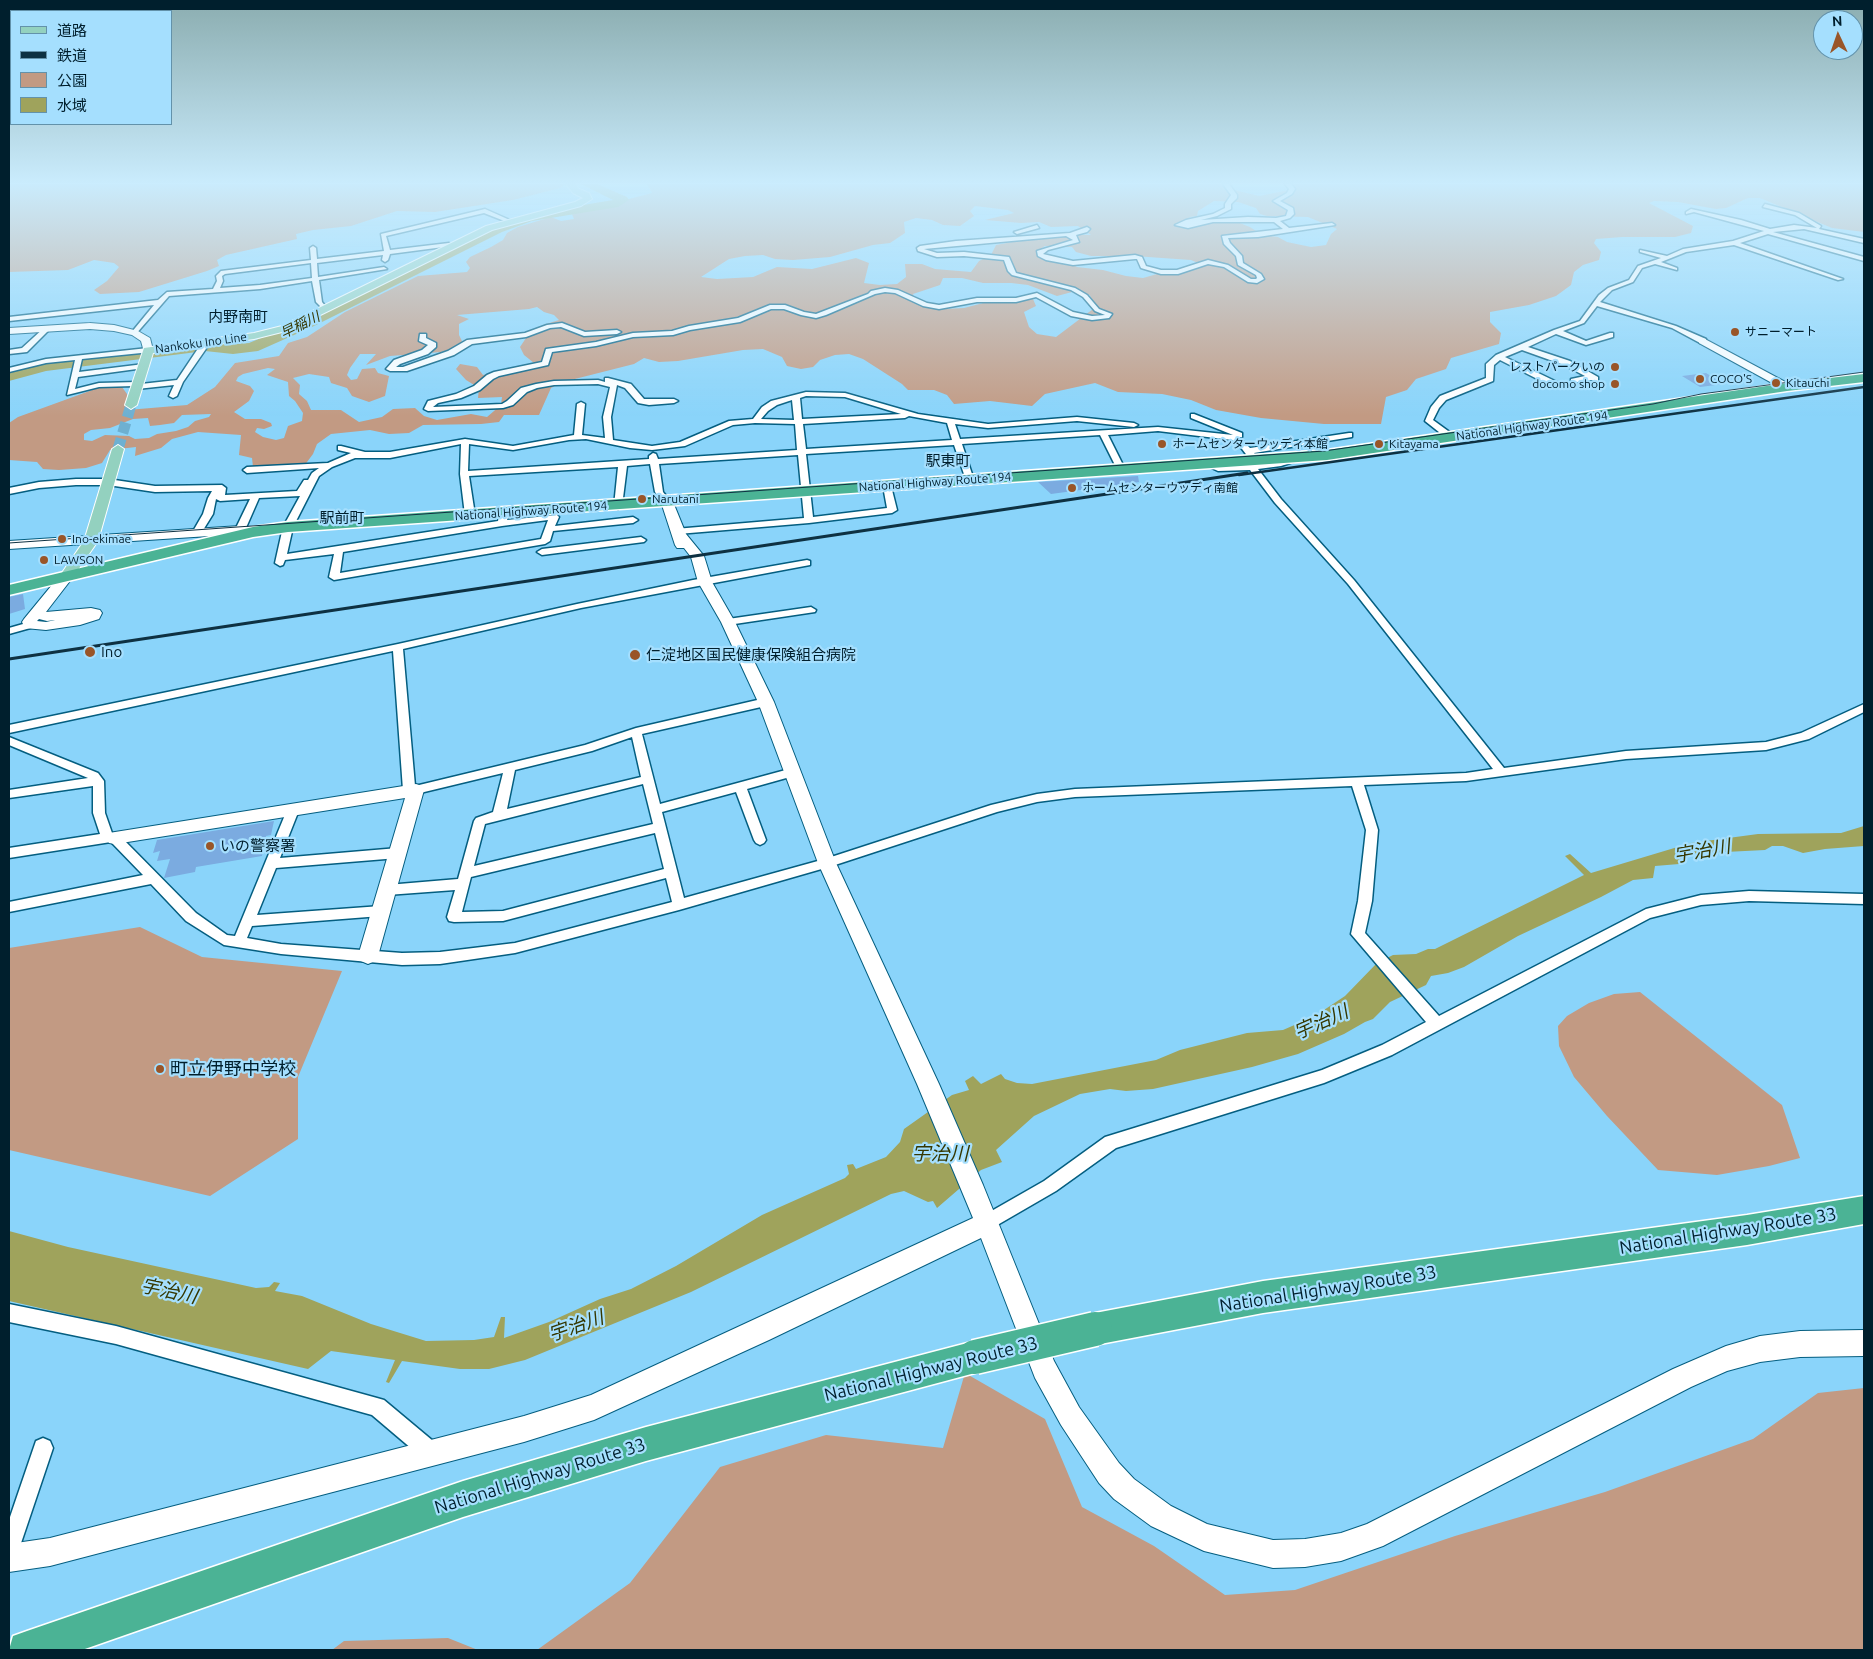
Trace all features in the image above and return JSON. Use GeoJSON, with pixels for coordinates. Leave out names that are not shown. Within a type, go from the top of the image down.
{"type":"FeatureCollection","features":[{"type":"Feature","properties":{"kind":"highway","name":"National Highway Route 194"},"geometry":{"type":"LineString","coordinates":[[9,590],[246,531],[470,515],[504,517],[807,491],[1298,457],[1452,438],[1787,387],[1864,378]]}},
{"type":"Feature","properties":{"kind":"highway","name":"National Highway Route 33"},"geometry":{"type":"LineString","coordinates":[[26,1650],[463,1499],[518,1482],[646,1444],[975,1357],[1095,1329],[1263,1297],[1747,1230],[1864,1210]]}},
{"type":"Feature","properties":{"kind":"highway"},"geometry":{"type":"LineString","coordinates":[[66,1650],[186,1594]]}},
{"type":"Feature","properties":{"kind":"main road","name":"Nankoku Ino Line"},"geometry":{"type":"LineString","coordinates":[[132,406],[147,355],[206,342],[286,328],[421,261]]}},
{"type":"Feature","properties":{"kind":"main road"},"geometry":{"type":"LineString","coordinates":[[66,577],[91,541],[118,449]]}},
{"type":"Feature","properties":{"kind":"street"},"geometry":{"type":"LineString","coordinates":[[215,291],[220,281],[219,276],[223,272],[311,261]]}},
{"type":"Feature","properties":{"kind":"street"},"geometry":{"type":"LineString","coordinates":[[314,261],[316,291],[319,302],[324,308]]}},
{"type":"Feature","properties":{"kind":"street"},"geometry":{"type":"LineString","coordinates":[[385,261],[382,278],[386,280]]}},
{"type":"Feature","properties":{"kind":"street"},"geometry":{"type":"LineString","coordinates":[[423,336],[422,339],[434,345],[425,352],[397,362],[390,369],[404,369],[451,353],[470,342],[526,335],[549,326],[562,326],[578,333],[591,334],[679,330],[740,320],[770,307],[785,307],[810,316],[824,314],[870,295],[873,292],[885,290],[896,291],[925,305],[939,307],[977,300],[1016,300],[1037,295],[1071,314],[1092,318],[1108,317],[1108,314],[1097,310],[1085,296],[1073,289],[1014,274],[1008,261]]}},
{"type":"Feature","properties":{"kind":"street"},"geometry":{"type":"LineString","coordinates":[[1064,261],[1072,263],[1089,261]]}},
{"type":"Feature","properties":{"kind":"street"},"geometry":{"type":"LineString","coordinates":[[1141,261],[1143,267],[1161,272],[1178,272],[1208,262],[1216,263],[1226,266],[1250,281],[1261,279],[1258,274],[1240,264],[1240,261]]}},
{"type":"Feature","properties":{"kind":"street"},"geometry":{"type":"LineString","coordinates":[[1788,261],[1840,279]]}},
{"type":"Feature","properties":{"kind":"street"},"geometry":{"type":"LineString","coordinates":[[1452,438],[1428,422],[1435,407],[1443,398],[1490,379],[1490,364],[1499,358],[1556,331],[1582,322],[1610,288],[1631,281],[1640,266],[1654,262],[1675,269]]}},
{"type":"Feature","properties":{"kind":"street"},"geometry":{"type":"LineString","coordinates":[[135,333],[167,294],[215,291],[384,269]]}},
{"type":"Feature","properties":{"kind":"street"},"geometry":{"type":"LineString","coordinates":[[9,319],[160,302]]}},
{"type":"Feature","properties":{"kind":"street"},"geometry":{"type":"LineString","coordinates":[[1596,303],[1674,327],[1787,387]]}},
{"type":"Feature","properties":{"kind":"street"},"geometry":{"type":"LineString","coordinates":[[9,331],[90,326],[135,333],[146,340],[147,355]]}},
{"type":"Feature","properties":{"kind":"street"},"geometry":{"type":"LineString","coordinates":[[9,352],[24,350],[47,328]]}},
{"type":"Feature","properties":{"kind":"street"},"geometry":{"type":"LineString","coordinates":[[674,401],[649,403],[641,401],[629,384],[612,380],[536,386],[524,390],[510,404],[503,406],[428,409],[431,403],[477,388],[490,377],[497,374],[544,362],[550,351],[596,344],[633,335],[673,334],[679,330]]}},
{"type":"Feature","properties":{"kind":"street"},"geometry":{"type":"LineString","coordinates":[[1556,331],[1586,344]]}},
{"type":"Feature","properties":{"kind":"street"},"geometry":{"type":"LineString","coordinates":[[1577,347],[1610,336]]}},
{"type":"Feature","properties":{"kind":"street"},"geometry":{"type":"LineString","coordinates":[[173,396],[179,382],[206,342]]}},
{"type":"Feature","properties":{"kind":"street"},"geometry":{"type":"LineString","coordinates":[[1521,347],[1568,363],[1594,378],[1574,381]]}},
{"type":"Feature","properties":{"kind":"street"},"geometry":{"type":"LineString","coordinates":[[9,370],[46,361],[79,357],[147,355]]}},
{"type":"Feature","properties":{"kind":"street"},"geometry":{"type":"LineString","coordinates":[[75,375],[147,355]]}},
{"type":"Feature","properties":{"kind":"street"},"geometry":{"type":"LineString","coordinates":[[79,357],[70,393],[99,385],[179,382]]}},
{"type":"Feature","properties":{"kind":"street"},"geometry":{"type":"LineString","coordinates":[[1499,358],[1556,385]]}},
{"type":"Feature","properties":{"kind":"street"},"geometry":{"type":"LineString","coordinates":[[598,382],[614,386],[607,418],[609,441]]}},
{"type":"Feature","properties":{"kind":"street"},"geometry":{"type":"LineString","coordinates":[[755,421],[774,403],[806,394],[845,395],[917,416],[988,426],[1084,420],[1234,438],[1242,443],[1278,501],[1357,589],[1502,773]]}},
{"type":"Feature","properties":{"kind":"street"},"geometry":{"type":"LineString","coordinates":[[796,398],[809,520]]}},
{"type":"Feature","properties":{"kind":"street"},"geometry":{"type":"LineString","coordinates":[[578,438],[581,404]]}},
{"type":"Feature","properties":{"kind":"street"},"geometry":{"type":"LineString","coordinates":[[341,448],[362,454],[390,455],[466,441],[513,448],[578,438],[652,448],[682,444],[732,423],[917,416]]}},
{"type":"Feature","properties":{"kind":"street"},"geometry":{"type":"LineString","coordinates":[[1194,416],[1241,435],[1242,443]]}},
{"type":"Feature","properties":{"kind":"street"},"geometry":{"type":"LineString","coordinates":[[950,421],[970,480]]}},
{"type":"Feature","properties":{"kind":"street"},"geometry":{"type":"LineString","coordinates":[[464,474],[1158,429]]}},
{"type":"Feature","properties":{"kind":"street"},"geometry":{"type":"LineString","coordinates":[[1103,433],[1121,469]]}},
{"type":"Feature","properties":{"kind":"street"},"geometry":{"type":"LineString","coordinates":[[1252,459],[1349,435]]}},
{"type":"Feature","properties":{"kind":"street"},"geometry":{"type":"LineString","coordinates":[[492,439],[513,448]]}},
{"type":"Feature","properties":{"kind":"street"},"geometry":{"type":"LineString","coordinates":[[466,441],[464,474],[470,515]]}},
{"type":"Feature","properties":{"kind":"street"},"geometry":{"type":"LineString","coordinates":[[652,448],[659,492],[667,502],[686,558],[705,581],[728,622],[766,702],[827,863],[932,1093],[975,1193],[1044,1369],[1070,1416],[1109,1473],[1161,1516],[1182,1528],[1204,1537],[1234,1546],[1273,1554],[1305,1553],[1341,1547],[1373,1536],[1632,1403],[1726,1359],[1760,1349],[1800,1344],[1864,1343]]}},
{"type":"Feature","properties":{"kind":"street"},"geometry":{"type":"LineString","coordinates":[[247,470],[329,464],[362,454]]}},
{"type":"Feature","properties":{"kind":"street"},"geometry":{"type":"LineString","coordinates":[[9,491],[39,485],[108,482],[155,489],[222,488],[220,498],[300,493],[308,480],[329,464]]}},
{"type":"Feature","properties":{"kind":"street"},"geometry":{"type":"LineString","coordinates":[[618,506],[623,464]]}},
{"type":"Feature","properties":{"kind":"street"},"geometry":{"type":"LineString","coordinates":[[315,476],[288,527],[281,561],[504,517],[554,517],[545,541],[540,564]]}},
{"type":"Feature","properties":{"kind":"street"},"geometry":{"type":"LineString","coordinates":[[679,533],[892,510],[887,486]]}},
{"type":"Feature","properties":{"kind":"street"},"geometry":{"type":"LineString","coordinates":[[197,532],[208,514],[212,498],[218,488]]}},
{"type":"Feature","properties":{"kind":"street"},"geometry":{"type":"LineString","coordinates":[[9,545],[91,541],[197,532],[246,531],[256,496]]}},
{"type":"Feature","properties":{"kind":"street"},"geometry":{"type":"LineString","coordinates":[[549,529],[633,520]]}},
{"type":"Feature","properties":{"kind":"street"},"geometry":{"type":"LineString","coordinates":[[542,552],[641,540]]}},
{"type":"Feature","properties":{"kind":"street"},"geometry":{"type":"LineString","coordinates":[[338,550],[334,577],[545,541]]}},
{"type":"Feature","properties":{"kind":"street"},"geometry":{"type":"LineString","coordinates":[[9,729],[398,647],[581,606],[807,563]]}},
{"type":"Feature","properties":{"kind":"street"},"geometry":{"type":"LineString","coordinates":[[30,625],[29,622],[66,577]]}},
{"type":"Feature","properties":{"kind":"street"},"geometry":{"type":"LineString","coordinates":[[9,631],[30,625],[46,626],[88,620],[95,613],[47,617],[40,614],[39,610]]}},
{"type":"Feature","properties":{"kind":"street"},"geometry":{"type":"LineString","coordinates":[[728,622],[811,610]]}},
{"type":"Feature","properties":{"kind":"street"},"geometry":{"type":"LineString","coordinates":[[368,956],[398,853],[412,790],[398,647]]}},
{"type":"Feature","properties":{"kind":"street"},"geometry":{"type":"LineString","coordinates":[[9,853],[294,810],[412,790],[588,748],[636,732],[766,702]]}},
{"type":"Feature","properties":{"kind":"street"},"geometry":{"type":"LineString","coordinates":[[12,743],[94,776],[98,781],[99,813],[111,838],[154,878],[191,917],[224,940],[281,949],[402,959],[440,958],[515,948],[679,906],[827,863],[995,808],[1037,798],[1075,793],[1137,790],[1434,780],[1502,773],[1626,754],[1766,746],[1805,736],[1864,708]]}},
{"type":"Feature","properties":{"kind":"street"},"geometry":{"type":"LineString","coordinates":[[636,732],[679,906]]}},
{"type":"Feature","properties":{"kind":"street"},"geometry":{"type":"LineString","coordinates":[[499,815],[510,766]]}},
{"type":"Feature","properties":{"kind":"street"},"geometry":{"type":"LineString","coordinates":[[656,809],[793,772]]}},
{"type":"Feature","properties":{"kind":"street"},"geometry":{"type":"LineString","coordinates":[[648,779],[480,821],[454,917],[503,916],[671,872]]}},
{"type":"Feature","properties":{"kind":"street"},"geometry":{"type":"LineString","coordinates":[[9,794],[98,781]]}},
{"type":"Feature","properties":{"kind":"street"},"geometry":{"type":"LineString","coordinates":[[1357,782],[1372,830],[1365,901],[1358,934],[1435,1020]]}},
{"type":"Feature","properties":{"kind":"street"},"geometry":{"type":"LineString","coordinates":[[740,787],[760,840]]}},
{"type":"Feature","properties":{"kind":"street"},"geometry":{"type":"LineString","coordinates":[[239,942],[294,810]]}},
{"type":"Feature","properties":{"kind":"street"},"geometry":{"type":"LineString","coordinates":[[387,890],[464,879],[660,826]]}},
{"type":"Feature","properties":{"kind":"street"},"geometry":{"type":"LineString","coordinates":[[271,864],[398,853]]}},
{"type":"Feature","properties":{"kind":"street"},"geometry":{"type":"LineString","coordinates":[[9,907],[154,878]]}},
{"type":"Feature","properties":{"kind":"street"},"geometry":{"type":"LineString","coordinates":[[9,1558],[50,1552],[432,1454],[524,1429],[594,1407],[760,1331],[987,1222],[1050,1186],[1110,1142],[1324,1076],[1387,1050],[1435,1020],[1646,914],[1701,900],[1749,896],[1864,899]]}},
{"type":"Feature","properties":{"kind":"street"},"geometry":{"type":"LineString","coordinates":[[249,921],[381,911]]}},
{"type":"Feature","properties":{"kind":"street"},"geometry":{"type":"LineString","coordinates":[[9,1313],[116,1335],[377,1407],[432,1454]]}},
{"type":"Feature","properties":{"kind":"street"},"geometry":{"type":"LineString","coordinates":[[9,1549],[43,1448]]}},
{"type":"Feature","properties":{"kind":"green space"},"geometry":{"type":"Polygon","coordinates":[[[9,261],[90,261],[68,270],[9,272],[9,261]]]}},
{"type":"Feature","properties":{"kind":"green space"},"geometry":{"type":"Polygon","coordinates":[[[103,261],[217,261],[219,266],[139,292],[100,294],[94,290],[107,281],[119,267],[114,263],[103,261]]]}},
{"type":"Feature","properties":{"kind":"green space"},"geometry":{"type":"Polygon","coordinates":[[[725,261],[701,277],[717,279],[753,277],[777,267],[812,269],[842,261],[865,261],[869,263],[864,283],[880,285],[897,284],[906,277],[905,264],[922,264],[935,269],[971,272],[979,261],[1066,261],[1077,267],[1143,278],[1157,274],[1183,273],[1197,269],[1198,263],[1194,261],[1594,261],[1583,265],[1574,272],[1571,285],[1556,296],[1529,305],[1490,312],[1490,322],[1501,333],[1499,344],[1451,358],[1446,369],[1416,379],[1407,390],[1386,397],[1381,424],[1324,424],[1261,418],[1216,410],[1191,400],[1162,394],[1118,392],[1095,383],[1045,394],[1032,406],[990,401],[954,404],[947,395],[934,390],[908,390],[902,384],[863,359],[849,354],[835,355],[820,360],[813,367],[801,369],[787,366],[782,357],[763,349],[743,350],[678,361],[659,362],[644,358],[634,364],[563,382],[551,388],[539,415],[504,415],[499,422],[481,424],[423,425],[409,433],[389,434],[370,430],[331,434],[317,444],[313,454],[304,466],[253,467],[252,458],[239,455],[241,435],[198,432],[172,439],[161,448],[135,456],[136,447],[110,450],[102,463],[86,468],[43,469],[37,462],[9,460],[9,423],[18,417],[106,385],[122,387],[127,394],[127,410],[187,405],[215,387],[235,363],[279,356],[288,343],[307,337],[345,312],[418,276],[467,272],[470,268],[466,262],[725,261]],[[943,278],[940,285],[913,294],[915,301],[945,309],[964,308],[995,300],[1033,299],[1036,306],[1024,312],[1029,327],[1037,334],[1056,337],[1093,309],[1090,295],[1072,292],[1057,296],[1028,285],[983,283],[962,278],[943,278]],[[537,307],[457,315],[469,319],[459,324],[459,335],[462,341],[459,347],[441,352],[390,356],[366,365],[376,354],[360,354],[347,375],[351,380],[357,379],[362,369],[375,368],[378,373],[389,376],[385,396],[369,402],[352,396],[347,388],[331,383],[329,377],[309,374],[293,378],[300,385],[299,394],[307,401],[311,410],[341,410],[359,422],[382,417],[393,409],[415,408],[424,416],[437,420],[471,414],[487,417],[501,405],[502,397],[478,398],[479,388],[466,380],[456,369],[460,364],[477,367],[483,375],[534,363],[524,355],[520,347],[530,332],[559,320],[554,315],[544,312],[537,307]],[[268,368],[243,374],[236,381],[250,386],[254,391],[249,401],[234,412],[245,419],[261,419],[271,423],[272,426],[264,429],[257,428],[255,432],[263,437],[276,440],[284,438],[288,426],[302,421],[303,413],[289,396],[288,382],[267,375],[275,369],[268,368]],[[211,414],[182,415],[174,423],[150,426],[148,418],[133,419],[110,428],[91,430],[84,434],[84,440],[92,441],[105,435],[129,436],[135,439],[149,438],[157,434],[188,427],[195,421],[209,417],[211,414]]]}},
{"type":"Feature","properties":{"kind":"green space","name":"町立伊野中学校"},"geometry":{"type":"Polygon","coordinates":[[[140,927],[202,957],[342,971],[298,1077],[298,1139],[210,1196],[9,1150],[9,948],[140,927]]]}},
{"type":"Feature","properties":{"kind":"green space"},"geometry":{"type":"Polygon","coordinates":[[[1640,992],[1782,1105],[1800,1158],[1769,1166],[1717,1175],[1658,1170],[1607,1116],[1574,1077],[1559,1046],[1558,1026],[1567,1016],[1589,1003],[1614,994],[1640,992]]]}},
{"type":"Feature","properties":{"kind":"green space"},"geometry":{"type":"Polygon","coordinates":[[[965,1373],[1045,1419],[1082,1507],[1154,1546],[1225,1595],[1295,1590],[1455,1536],[1605,1492],[1753,1439],[1818,1393],[1864,1388],[1864,1650],[537,1650],[630,1583],[720,1467],[826,1435],[943,1448],[965,1373]]]}},
{"type":"Feature","properties":{"kind":"green space"},"geometry":{"type":"Polygon","coordinates":[[[448,1638],[478,1650],[332,1650],[344,1641],[448,1638]]]}},
{"type":"Feature","properties":{"kind":"water","name":"宇治川"},"geometry":{"type":"Polygon","coordinates":[[[1864,826],[1864,846],[1803,853],[1783,846],[1772,846],[1765,850],[1685,854],[1679,864],[1655,866],[1653,878],[1633,880],[1518,936],[1464,967],[1448,973],[1431,976],[1426,985],[1390,1002],[1373,1019],[1298,1054],[1252,1067],[1153,1089],[1126,1091],[1110,1089],[1080,1094],[1034,1116],[996,1150],[1002,1162],[981,1170],[937,1208],[933,1201],[928,1202],[904,1191],[891,1194],[691,1292],[525,1360],[489,1369],[460,1369],[402,1361],[389,1383],[386,1382],[395,1360],[331,1351],[308,1369],[9,1301],[9,1231],[68,1247],[256,1288],[269,1287],[274,1282],[280,1283],[275,1291],[302,1296],[371,1324],[426,1341],[474,1340],[494,1337],[501,1317],[505,1317],[504,1338],[549,1322],[600,1299],[631,1289],[676,1266],[762,1215],[845,1178],[849,1174],[847,1165],[853,1164],[856,1169],[886,1157],[900,1142],[904,1129],[952,1095],[969,1090],[965,1081],[973,1076],[981,1084],[1001,1074],[1005,1079],[1017,1083],[1032,1084],[1156,1060],[1180,1050],[1247,1033],[1283,1030],[1315,1016],[1345,996],[1377,963],[1393,955],[1416,954],[1428,949],[1435,949],[1584,875],[1565,856],[1570,854],[1591,873],[1691,843],[1758,834],[1841,833],[1864,826]]]}},
{"type":"Feature","properties":{"kind":"building","name":"COCO'S"},"geometry":{"type":"Polygon","coordinates":[[[1706,373],[1724,384],[1700,387],[1682,376],[1706,373]]]}},
{"type":"Feature","properties":{"kind":"building","name":"ホームセンターウッディ南館"},"geometry":{"type":"Polygon","coordinates":[[[1138,476],[1139,482],[1051,494],[1038,482],[1138,476]]]}},
{"type":"Feature","properties":{"kind":"building"},"geometry":{"type":"Polygon","coordinates":[[[23,594],[25,609],[9,614],[9,597],[23,594]]]}},
{"type":"Feature","properties":{"kind":"building","name":"いの警察署"},"geometry":{"type":"Polygon","coordinates":[[[274,821],[271,835],[266,836],[262,856],[196,867],[195,872],[164,878],[170,859],[157,861],[160,851],[153,853],[157,840],[274,821]]]}},
{"type":"Feature","properties":{"kind":"waterway","name":"早稲川"},"geometry":{"type":"LineString","coordinates":[[9,376],[45,366],[205,346],[233,349],[252,348],[307,324],[432,261]]}},
{"type":"Feature","properties":{"kind":"tunnel"},"geometry":{"type":"LineString","coordinates":[[118,449],[131,405]]}},
{"type":"Feature","properties":{"kind":"tram line"},"geometry":{"type":"LineString","coordinates":[[9,543],[1324,451],[1653,404],[1701,394],[1864,372]]}},
{"type":"Feature","properties":{"kind":"railway"},"geometry":{"type":"LineString","coordinates":[[1239,475],[1864,387]]}},
{"type":"Feature","properties":{"kind":"railway"},"geometry":{"type":"LineString","coordinates":[[9,659],[1247,473]]}},
{"type":"Feature","properties":{"kind":"place","name":"サニーマート"},"geometry":{"type":"Point","coordinates":[1735,332]}},
{"type":"Feature","properties":{"kind":"place","name":"レストパークいの"},"geometry":{"type":"Point","coordinates":[1615,367]}},
{"type":"Feature","properties":{"kind":"place","name":"COCO'S"},"geometry":{"type":"Point","coordinates":[1700,379]}},
{"type":"Feature","properties":{"kind":"place","name":"Kitauchi"},"geometry":{"type":"Point","coordinates":[1776,383]}},
{"type":"Feature","properties":{"kind":"place","name":"docomo shop"},"geometry":{"type":"Point","coordinates":[1615,384]}},
{"type":"Feature","properties":{"kind":"place","name":"ホームセンターウッディ本館"},"geometry":{"type":"Point","coordinates":[1162,444]}},
{"type":"Feature","properties":{"kind":"place","name":"Kitayama"},"geometry":{"type":"Point","coordinates":[1379,444]}},
{"type":"Feature","properties":{"kind":"place","name":"ホームセンターウッディ南館"},"geometry":{"type":"Point","coordinates":[1072,488]}},
{"type":"Feature","properties":{"kind":"place","name":"Narutani"},"geometry":{"type":"Point","coordinates":[642,499]}},
{"type":"Feature","properties":{"kind":"place","name":"Ino-ekimae"},"geometry":{"type":"Point","coordinates":[62,539]}},
{"type":"Feature","properties":{"kind":"place","name":"LAWSON"},"geometry":{"type":"Point","coordinates":[44,560]}},
{"type":"Feature","properties":{"kind":"place","name":"Ino"},"geometry":{"type":"Point","coordinates":[90,652]}},
{"type":"Feature","properties":{"kind":"place","name":"仁淀地区国民健康保険組合病院"},"geometry":{"type":"Point","coordinates":[635,655]}},
{"type":"Feature","properties":{"kind":"place","name":"いの警察署"},"geometry":{"type":"Point","coordinates":[210,846]}},
{"type":"Feature","properties":{"kind":"place","name":"町立伊野中学校"},"geometry":{"type":"Point","coordinates":[160,1069]}},
{"type":"Feature","properties":{"kind":"district","name":"内野南町"},"geometry":{"type":"Point","coordinates":[238,317]}},
{"type":"Feature","properties":{"kind":"district","name":"駅東町"},"geometry":{"type":"Point","coordinates":[948,461]}},
{"type":"Feature","properties":{"kind":"district","name":"駅前町"},"geometry":{"type":"Point","coordinates":[342,518]}}]}
